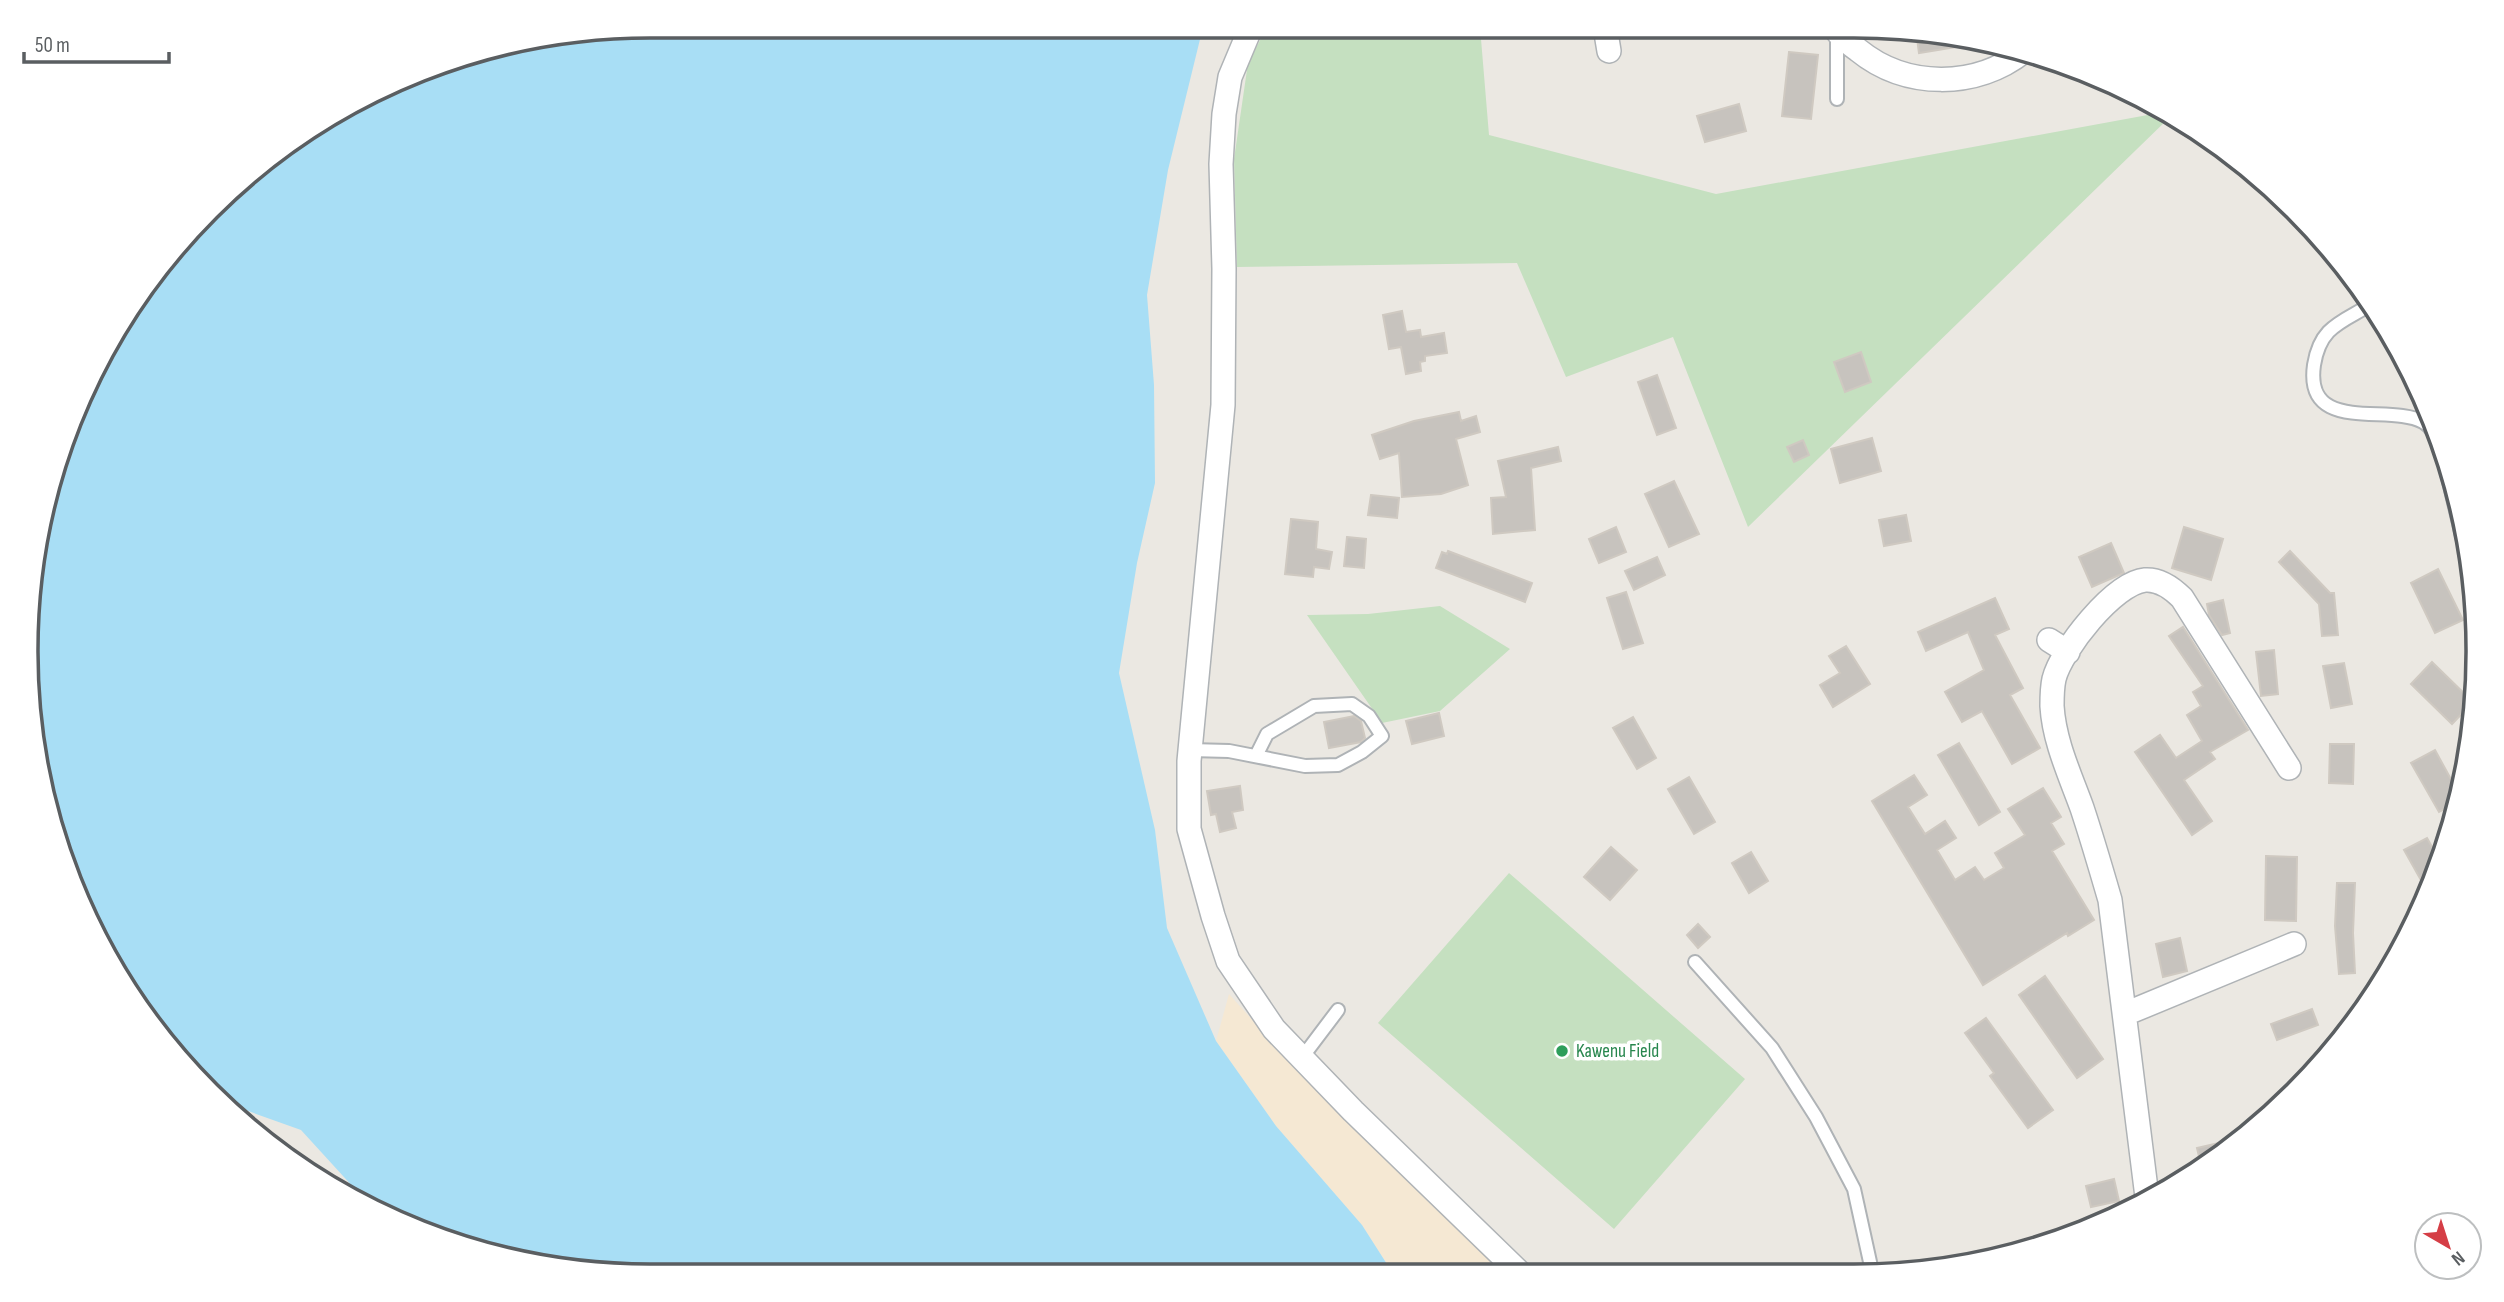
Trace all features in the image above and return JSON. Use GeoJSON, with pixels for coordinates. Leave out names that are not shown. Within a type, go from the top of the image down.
{"type":"FeatureCollection","features":[{"type":"Feature","properties":{"kind":"street"},"geometry":{"type":"LineString","coordinates":[[1246,38],[1230,77],[1224,114],[1221,164],[1223,404],[1190,750],[1189,829],[1228,961],[1275,1029],[1301,1059],[1510,1264]]}},
{"type":"Feature","properties":{"kind":"street"},"geometry":{"type":"LineString","coordinates":[[1607,38],[1609,51]]}},
{"type":"Feature","properties":{"kind":"street"},"geometry":{"type":"LineString","coordinates":[[1845,38],[1866,57],[1880,65],[1918,78],[1934,80],[1951,80],[1989,70],[2010,59]]}},
{"type":"Feature","properties":{"kind":"street"},"geometry":{"type":"LineString","coordinates":[[2146,1188],[2110,900],[2063,758],[2054,719],[2052,692],[2058,646],[2087,624],[2115,595],[2131,585],[2146,580],[2159,582],[2173,589],[2189,608],[2289,768]]}},
{"type":"Feature","properties":{"kind":"street"},"geometry":{"type":"LineString","coordinates":[[2125,1014],[2294,944]]}},
{"type":"Feature","properties":{"kind":"lane"},"geometry":{"type":"LineString","coordinates":[[1836,38],[1837,99]]}},
{"type":"Feature","properties":{"kind":"lane"},"geometry":{"type":"LineString","coordinates":[[2361,310],[2334,326],[2321,338],[2314,363],[2315,388],[2326,404],[2339,411],[2411,417],[2421,423]]}},
{"type":"Feature","properties":{"kind":"lane"},"geometry":{"type":"LineString","coordinates":[[1190,750],[1229,751],[1306,766],[1338,765],[1362,752],[1382,736],[1370,716],[1352,704],[1314,706],[1267,734],[1256,756]]}},
{"type":"Feature","properties":{"kind":"lane"},"geometry":{"type":"LineString","coordinates":[[1695,962],[1772,1048],[1816,1117],[1854,1189],[1870,1263]]}},
{"type":"Feature","properties":{"kind":"lane"},"geometry":{"type":"LineString","coordinates":[[1301,1059],[1338,1010]]}},
{"type":"Feature","properties":{"kind":"green space"},"geometry":{"type":"Polygon","coordinates":[[[1261,38],[1481,38],[1489,135],[1716,194],[2148,115],[2163,124],[1748,527],[1673,337],[1566,377],[1517,263],[1237,267],[1234,159],[1248,63],[1261,38]]]}},
{"type":"Feature","properties":{"kind":"green space"},"geometry":{"type":"Polygon","coordinates":[[[1440,606],[1510,649],[1440,711],[1382,723],[1307,615],[1368,614],[1440,606]]]}},
{"type":"Feature","properties":{"kind":"green space","name":"Kawenu Field"},"geometry":{"type":"Polygon","coordinates":[[[1509,873],[1745,1079],[1614,1229],[1378,1023],[1509,873]]]}},
{"type":"Feature","properties":{"kind":"sand"},"geometry":{"type":"Polygon","coordinates":[[[1229,994],[1319,1094],[1499,1264],[1387,1264],[1362,1225],[1276,1126],[1216,1041],[1229,994]]]}},
{"type":"Feature","properties":{"kind":"water"},"geometry":{"type":"Polygon","coordinates":[[[651,38],[1200,38],[1168,170],[1147,295],[1154,385],[1155,483],[1137,563],[1119,673],[1155,830],[1167,928],[1216,1041],[1276,1126],[1362,1225],[1387,1264],[651,1264],[571,1258],[492,1243],[417,1217],[380,1200],[350,1184],[301,1130],[245,1110],[190,1055],[142,991],[102,922],[71,848],[59,810],[44,731],[38,651],[40,611],[50,532],[59,492],[85,417],[102,380],[142,311],[190,247],[247,190],[278,165],[345,121],[417,85],[492,59],[532,50],[651,38]]]}},
{"type":"Feature","properties":{"kind":"building"},"geometry":{"type":"Polygon","coordinates":[[[1918,42],[1954,47],[1919,53],[1918,42]]]}},
{"type":"Feature","properties":{"kind":"building"},"geometry":{"type":"Polygon","coordinates":[[[1789,52],[1818,55],[1811,119],[1782,116],[1789,52]]]}},
{"type":"Feature","properties":{"kind":"building"},"geometry":{"type":"Polygon","coordinates":[[[1739,104],[1746,131],[1705,142],[1697,116],[1739,104]]]}},
{"type":"Feature","properties":{"kind":"building"},"geometry":{"type":"Polygon","coordinates":[[[1402,311],[1406,332],[1420,330],[1421,337],[1444,333],[1447,353],[1425,356],[1425,361],[1420,362],[1421,371],[1406,374],[1401,347],[1389,349],[1383,315],[1402,311]]]}},
{"type":"Feature","properties":{"kind":"building"},"geometry":{"type":"Polygon","coordinates":[[[1861,352],[1871,382],[1845,392],[1834,362],[1861,352]]]}},
{"type":"Feature","properties":{"kind":"building"},"geometry":{"type":"Polygon","coordinates":[[[1657,375],[1676,428],[1657,435],[1638,382],[1657,375]]]}},
{"type":"Feature","properties":{"kind":"building"},"geometry":{"type":"Polygon","coordinates":[[[1459,412],[1461,421],[1476,416],[1480,432],[1456,439],[1468,485],[1441,494],[1402,497],[1399,453],[1380,459],[1372,435],[1414,421],[1459,412]]]}},
{"type":"Feature","properties":{"kind":"building"},"geometry":{"type":"Polygon","coordinates":[[[1872,438],[1881,471],[1840,483],[1831,449],[1872,438]]]}},
{"type":"Feature","properties":{"kind":"building"},"geometry":{"type":"Polygon","coordinates":[[[1803,440],[1809,455],[1794,462],[1787,447],[1803,440]]]}},
{"type":"Feature","properties":{"kind":"building"},"geometry":{"type":"Polygon","coordinates":[[[1558,447],[1561,461],[1531,468],[1535,530],[1493,534],[1491,498],[1506,497],[1498,461],[1558,447]]]}},
{"type":"Feature","properties":{"kind":"building"},"geometry":{"type":"Polygon","coordinates":[[[1674,481],[1699,534],[1669,547],[1645,494],[1674,481]]]}},
{"type":"Feature","properties":{"kind":"building"},"geometry":{"type":"Polygon","coordinates":[[[1371,495],[1399,498],[1397,518],[1368,515],[1371,495]]]}},
{"type":"Feature","properties":{"kind":"building"},"geometry":{"type":"Polygon","coordinates":[[[1906,515],[1911,541],[1884,546],[1879,520],[1906,515]]]}},
{"type":"Feature","properties":{"kind":"building"},"geometry":{"type":"Polygon","coordinates":[[[1291,519],[1318,522],[1316,549],[1332,552],[1329,569],[1314,567],[1313,577],[1285,574],[1291,519]]]}},
{"type":"Feature","properties":{"kind":"building"},"geometry":{"type":"Polygon","coordinates":[[[1616,527],[1626,552],[1599,563],[1589,539],[1616,527]]]}},
{"type":"Feature","properties":{"kind":"building"},"geometry":{"type":"Polygon","coordinates":[[[2184,527],[2223,539],[2211,580],[2172,568],[2184,527]]]}},
{"type":"Feature","properties":{"kind":"building"},"geometry":{"type":"Polygon","coordinates":[[[1347,537],[1366,539],[1364,568],[1344,566],[1347,537]]]}},
{"type":"Feature","properties":{"kind":"building"},"geometry":{"type":"Polygon","coordinates":[[[2111,543],[2124,573],[2092,587],[2079,557],[2111,543]]]}},
{"type":"Feature","properties":{"kind":"building"},"geometry":{"type":"Polygon","coordinates":[[[1448,551],[1532,583],[1525,602],[1436,568],[1442,552],[1447,554],[1448,551]]]}},
{"type":"Feature","properties":{"kind":"building"},"geometry":{"type":"Polygon","coordinates":[[[2290,551],[2330,593],[2334,593],[2338,635],[2322,636],[2319,604],[2279,562],[2290,551]]]}},
{"type":"Feature","properties":{"kind":"building"},"geometry":{"type":"Polygon","coordinates":[[[1657,557],[1665,575],[1634,590],[1625,571],[1657,557]]]}},
{"type":"Feature","properties":{"kind":"building"},"geometry":{"type":"Polygon","coordinates":[[[2438,569],[2463,620],[2435,633],[2411,583],[2438,569]]]}},
{"type":"Feature","properties":{"kind":"building"},"geometry":{"type":"Polygon","coordinates":[[[1626,592],[1643,643],[1623,649],[1607,598],[1626,592]]]}},
{"type":"Feature","properties":{"kind":"building"},"geometry":{"type":"Polygon","coordinates":[[[1995,598],[2009,629],[1995,635],[2023,688],[2010,695],[2040,748],[2012,764],[1982,711],[1962,722],[1945,692],[1984,670],[1968,632],[1926,651],[1918,632],[1995,598]]]}},
{"type":"Feature","properties":{"kind":"building"},"geometry":{"type":"Polygon","coordinates":[[[2223,600],[2230,633],[2222,635],[2209,615],[2207,604],[2223,600]]]}},
{"type":"Feature","properties":{"kind":"building"},"geometry":{"type":"Polygon","coordinates":[[[2183,627],[2248,730],[2210,752],[2215,759],[2184,780],[2212,821],[2192,835],[2135,752],[2160,735],[2176,758],[2202,741],[2187,715],[2201,706],[2193,692],[2203,686],[2169,636],[2183,627]]]}},
{"type":"Feature","properties":{"kind":"building"},"geometry":{"type":"Polygon","coordinates":[[[1846,646],[1870,684],[1833,707],[1820,685],[1840,673],[1829,656],[1846,646]]]}},
{"type":"Feature","properties":{"kind":"building"},"geometry":{"type":"Polygon","coordinates":[[[2274,650],[2278,694],[2261,696],[2256,652],[2274,650]]]}},
{"type":"Feature","properties":{"kind":"building"},"geometry":{"type":"Polygon","coordinates":[[[2432,662],[2464,693],[2462,714],[2452,724],[2411,684],[2432,662]]]}},
{"type":"Feature","properties":{"kind":"building"},"geometry":{"type":"Polygon","coordinates":[[[2344,663],[2352,704],[2331,708],[2323,666],[2344,663]]]}},
{"type":"Feature","properties":{"kind":"building"},"geometry":{"type":"Polygon","coordinates":[[[1439,713],[1444,736],[1412,744],[1406,721],[1439,713]]]}},
{"type":"Feature","properties":{"kind":"building"},"geometry":{"type":"Polygon","coordinates":[[[1354,716],[1361,721],[1365,738],[1361,742],[1329,748],[1324,722],[1354,716]]]}},
{"type":"Feature","properties":{"kind":"building"},"geometry":{"type":"Polygon","coordinates":[[[1633,717],[1656,758],[1637,769],[1613,728],[1633,717]]]}},
{"type":"Feature","properties":{"kind":"building"},"geometry":{"type":"Polygon","coordinates":[[[1959,743],[2000,812],[1979,825],[1938,755],[1959,743]]]}},
{"type":"Feature","properties":{"kind":"building"},"geometry":{"type":"Polygon","coordinates":[[[2330,744],[2354,744],[2353,784],[2329,783],[2330,744]]]}},
{"type":"Feature","properties":{"kind":"building"},"geometry":{"type":"Polygon","coordinates":[[[2435,750],[2452,781],[2445,809],[2439,812],[2411,763],[2435,750]]]}},
{"type":"Feature","properties":{"kind":"building"},"geometry":{"type":"Polygon","coordinates":[[[1914,775],[1927,795],[1908,807],[1925,834],[1945,821],[1956,838],[1937,850],[1955,880],[1975,867],[1984,880],[2004,868],[1995,853],[2025,835],[2008,809],[2043,788],[2061,817],[2051,823],[2064,844],[2052,851],[2094,920],[2068,936],[2067,933],[1983,985],[1872,801],[1914,775]]]}},
{"type":"Feature","properties":{"kind":"building"},"geometry":{"type":"Polygon","coordinates":[[[1689,777],[1715,822],[1694,834],[1668,789],[1689,777]]]}},
{"type":"Feature","properties":{"kind":"building"},"geometry":{"type":"Polygon","coordinates":[[[1240,786],[1243,810],[1232,812],[1236,828],[1220,832],[1216,814],[1211,815],[1207,791],[1240,786]]]}},
{"type":"Feature","properties":{"kind":"building"},"geometry":{"type":"Polygon","coordinates":[[[2427,838],[2433,848],[2421,880],[2404,850],[2427,838]]]}},
{"type":"Feature","properties":{"kind":"building"},"geometry":{"type":"Polygon","coordinates":[[[1611,847],[1637,870],[1610,900],[1584,877],[1611,847]]]}},
{"type":"Feature","properties":{"kind":"building"},"geometry":{"type":"Polygon","coordinates":[[[1751,852],[1768,881],[1749,893],[1732,863],[1751,852]]]}},
{"type":"Feature","properties":{"kind":"building"},"geometry":{"type":"Polygon","coordinates":[[[2266,856],[2297,857],[2296,921],[2265,920],[2266,856]]]}},
{"type":"Feature","properties":{"kind":"building"},"geometry":{"type":"Polygon","coordinates":[[[2337,883],[2355,883],[2355,973],[2339,974],[2335,926],[2337,883]]]}},
{"type":"Feature","properties":{"kind":"building"},"geometry":{"type":"Polygon","coordinates":[[[1698,924],[1710,937],[1698,948],[1687,935],[1698,924]]]}},
{"type":"Feature","properties":{"kind":"building"},"geometry":{"type":"Polygon","coordinates":[[[2180,938],[2187,971],[2163,977],[2156,944],[2180,938]]]}},
{"type":"Feature","properties":{"kind":"building"},"geometry":{"type":"Polygon","coordinates":[[[2045,976],[2103,1059],[2077,1078],[2019,995],[2045,976]]]}},
{"type":"Feature","properties":{"kind":"building"},"geometry":{"type":"Polygon","coordinates":[[[2312,1009],[2318,1025],[2277,1040],[2271,1024],[2312,1009]]]}},
{"type":"Feature","properties":{"kind":"building"},"geometry":{"type":"Polygon","coordinates":[[[1986,1018],[2053,1110],[2028,1128],[1990,1076],[1994,1073],[1965,1033],[1986,1018]]]}},
{"type":"Feature","properties":{"kind":"building"},"geometry":{"type":"Polygon","coordinates":[[[2217,1144],[2199,1156],[2197,1148],[2217,1144]]]}},
{"type":"Feature","properties":{"kind":"building"},"geometry":{"type":"Polygon","coordinates":[[[2114,1179],[2119,1201],[2091,1207],[2086,1186],[2114,1179]]]}},
{"type":"Feature","properties":{"kind":"place","name":"Kawenu Field"},"geometry":{"type":"Point","coordinates":[1562,1051]}}]}
